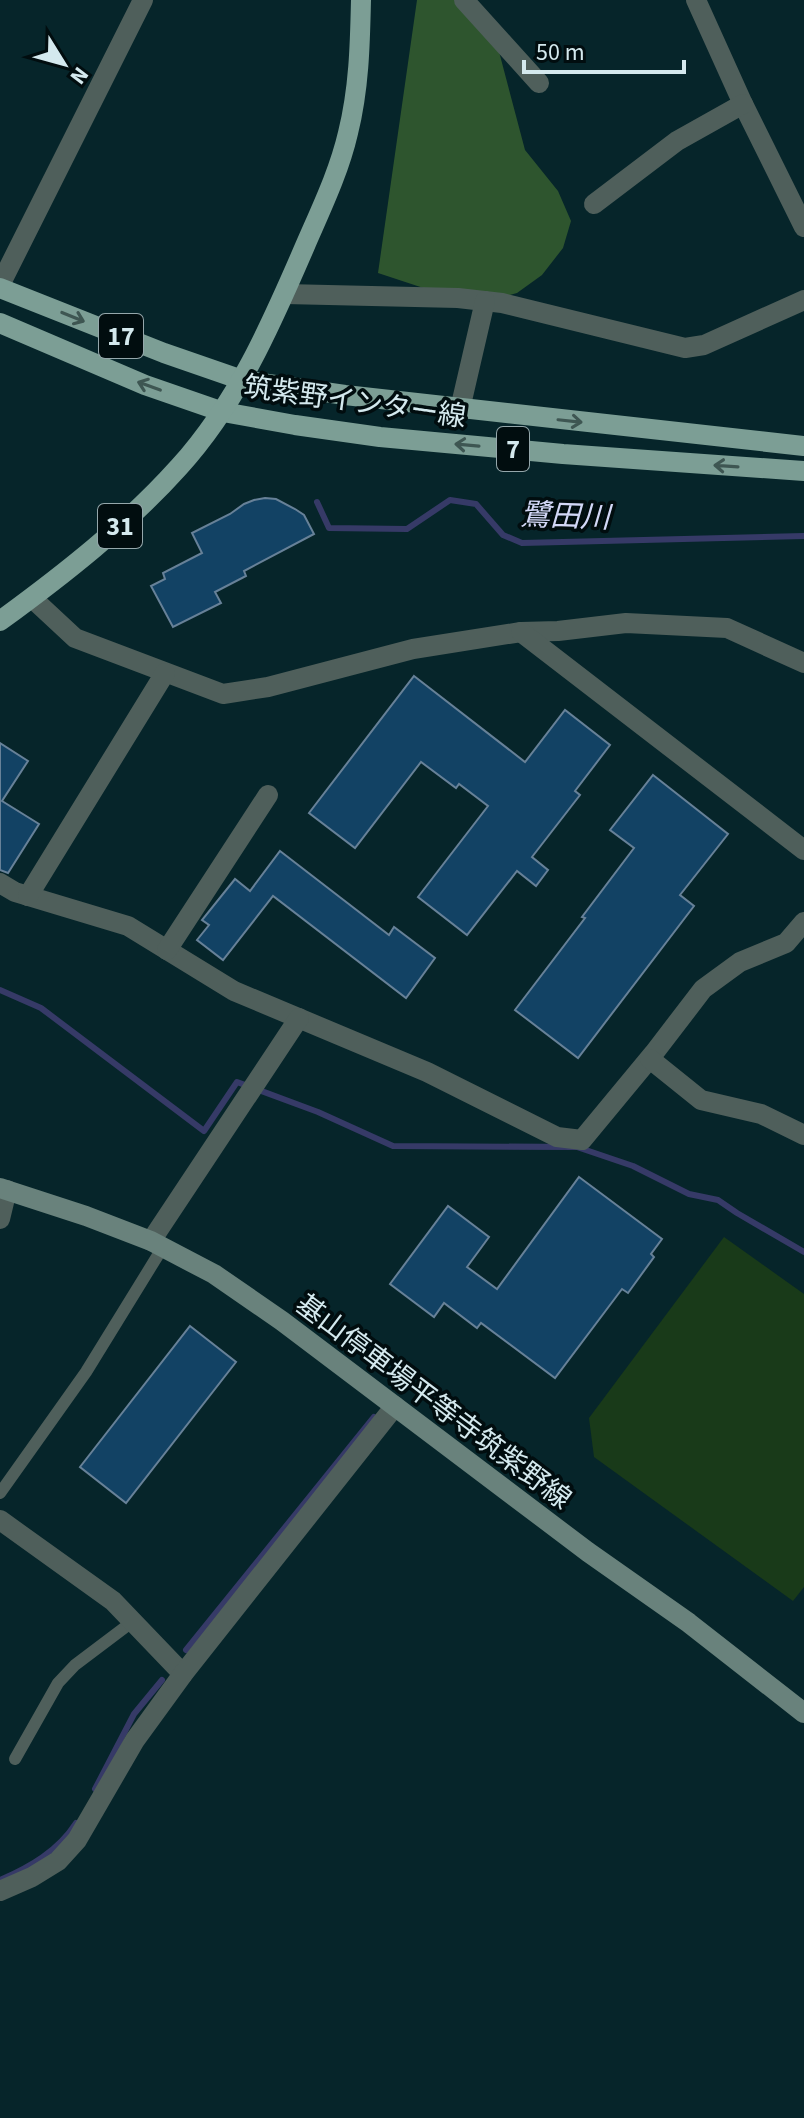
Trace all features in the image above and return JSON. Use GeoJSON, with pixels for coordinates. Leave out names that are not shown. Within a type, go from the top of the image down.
{"type":"FeatureCollection","features":[{"type":"Feature","properties":{"kind":"main road","name":"筑紫野インター線"},"geometry":{"type":"LineString","coordinates":[[361,0],[359,71],[348,134],[329,192],[285,294],[223,412],[395,438],[563,454],[804,471]]}},
{"type":"Feature","properties":{"kind":"main road","name":"17"},"geometry":{"type":"LineString","coordinates":[[0,287],[164,353],[242,380]]}},
{"type":"Feature","properties":{"kind":"main road","name":"17"},"geometry":{"type":"LineString","coordinates":[[0,323],[145,385],[223,412]]}},
{"type":"Feature","properties":{"kind":"main road","name":"筑紫野インター線"},"geometry":{"type":"LineString","coordinates":[[242,380],[460,409],[804,446]]}},
{"type":"Feature","properties":{"kind":"main road","name":"31"},"geometry":{"type":"LineString","coordinates":[[0,621],[113,532],[179,467],[223,412]]}},
{"type":"Feature","properties":{"kind":"main road","name":"基山停車場平等寺筑紫野線"},"geometry":{"type":"LineString","coordinates":[[4,1189],[157,1244],[214,1274],[282,1321],[588,1552],[689,1623],[804,1713]]}},
{"type":"Feature","properties":{"kind":"street"},"geometry":{"type":"LineString","coordinates":[[0,287],[143,0]]}},
{"type":"Feature","properties":{"kind":"street"},"geometry":{"type":"LineString","coordinates":[[464,0],[539,83]]}},
{"type":"Feature","properties":{"kind":"street"},"geometry":{"type":"LineString","coordinates":[[696,0],[804,227]]}},
{"type":"Feature","properties":{"kind":"street"},"geometry":{"type":"LineString","coordinates":[[594,204],[677,141],[743,104]]}},
{"type":"Feature","properties":{"kind":"street"},"geometry":{"type":"LineString","coordinates":[[285,294],[458,298],[502,303],[685,348],[704,345],[804,300]]}},
{"type":"Feature","properties":{"kind":"street"},"geometry":{"type":"LineString","coordinates":[[460,409],[485,301]]}},
{"type":"Feature","properties":{"kind":"street"},"geometry":{"type":"LineString","coordinates":[[32,598],[75,638],[223,694],[268,687],[413,649],[521,632],[626,623],[727,628],[804,663]]}},
{"type":"Feature","properties":{"kind":"street"},"geometry":{"type":"LineString","coordinates":[[521,632],[804,850]]}},
{"type":"Feature","properties":{"kind":"street"},"geometry":{"type":"LineString","coordinates":[[28,896],[165,673]]}},
{"type":"Feature","properties":{"kind":"street"},"geometry":{"type":"LineString","coordinates":[[167,950],[268,795]]}},
{"type":"Feature","properties":{"kind":"street"},"geometry":{"type":"LineString","coordinates":[[0,883],[28,896],[128,926],[234,991],[427,1072],[557,1137],[582,1140],[650,1059],[703,989],[740,962],[786,943],[804,922]]}},
{"type":"Feature","properties":{"kind":"street"},"geometry":{"type":"LineString","coordinates":[[157,1244],[299,1018]]}},
{"type":"Feature","properties":{"kind":"street"},"geometry":{"type":"LineString","coordinates":[[650,1059],[701,1100],[761,1114],[804,1135]]}},
{"type":"Feature","properties":{"kind":"street"},"geometry":{"type":"LineString","coordinates":[[0,1219],[4,1189]]}},
{"type":"Feature","properties":{"kind":"street"},"geometry":{"type":"LineString","coordinates":[[0,1891],[58,1861],[77,1840],[135,1740],[183,1674],[395,1406]]}},
{"type":"Feature","properties":{"kind":"street"},"geometry":{"type":"LineString","coordinates":[[0,1520],[113,1601],[183,1674]]}},
{"type":"Feature","properties":{"kind":"lane"},"geometry":{"type":"LineString","coordinates":[[0,1493],[86,1372],[157,1244]]}},
{"type":"Feature","properties":{"kind":"lane"},"geometry":{"type":"LineString","coordinates":[[15,1759],[58,1683],[75,1665],[132,1622]]}},
{"type":"Feature","properties":{"kind":"green space"},"geometry":{"type":"Polygon","coordinates":[[[417,0],[475,0],[497,44],[525,150],[558,191],[571,221],[563,248],[542,275],[517,293],[475,305],[378,273],[417,0]]]}},
{"type":"Feature","properties":{"kind":"green space"},"geometry":{"type":"Polygon","coordinates":[[[724,1237],[804,1294],[804,1587],[793,1601],[594,1457],[589,1418],[724,1237]]]}},
{"type":"Feature","properties":{"kind":"building"},"geometry":{"type":"Polygon","coordinates":[[[265,498],[276,499],[304,515],[314,534],[244,571],[246,576],[215,592],[221,603],[173,627],[151,586],[165,579],[163,573],[202,553],[192,533],[244,504],[265,498]]]}},
{"type":"Feature","properties":{"kind":"building"},"geometry":{"type":"Polygon","coordinates":[[[414,676],[525,762],[565,710],[610,745],[575,791],[580,795],[532,857],[548,870],[536,886],[517,871],[467,935],[418,897],[488,806],[459,784],[456,788],[421,762],[355,848],[309,813],[414,676]]]}},
{"type":"Feature","properties":{"kind":"building"},"geometry":{"type":"Polygon","coordinates":[[[0,743],[28,761],[2,801],[39,824],[8,873],[0,870],[0,743]]]}},
{"type":"Feature","properties":{"kind":"building"},"geometry":{"type":"Polygon","coordinates":[[[653,775],[728,834],[680,895],[694,906],[578,1058],[515,1010],[634,848],[610,830],[653,775]]]}},
{"type":"Feature","properties":{"kind":"building"},"geometry":{"type":"Polygon","coordinates":[[[280,851],[389,935],[394,927],[435,958],[406,998],[273,896],[223,960],[197,940],[209,925],[202,920],[235,879],[250,891],[280,851]]]}},
{"type":"Feature","properties":{"kind":"building"},"geometry":{"type":"Polygon","coordinates":[[[579,1177],[662,1239],[651,1254],[654,1257],[628,1293],[622,1289],[555,1378],[481,1323],[477,1328],[444,1303],[434,1317],[390,1284],[448,1206],[489,1237],[467,1267],[497,1289],[579,1177]]]}},
{"type":"Feature","properties":{"kind":"building"},"geometry":{"type":"Polygon","coordinates":[[[190,1326],[236,1362],[126,1503],[80,1467],[190,1326]]]}},
{"type":"Feature","properties":{"kind":"waterway","name":"鷺田川"},"geometry":{"type":"LineString","coordinates":[[317,502],[329,528],[407,529],[450,500],[476,504],[503,535],[522,543],[804,536]]}},
{"type":"Feature","properties":{"kind":"waterway"},"geometry":{"type":"LineString","coordinates":[[0,990],[41,1008],[204,1131],[237,1082],[318,1112],[393,1146],[577,1147],[633,1166],[689,1194],[718,1200],[804,1252]]}},
{"type":"Feature","properties":{"kind":"waterway"},"geometry":{"type":"LineString","coordinates":[[186,1650],[374,1417]]}},
{"type":"Feature","properties":{"kind":"waterway"},"geometry":{"type":"LineString","coordinates":[[95,1789],[134,1714],[162,1680]]}},
{"type":"Feature","properties":{"kind":"waterway"},"geometry":{"type":"LineString","coordinates":[[0,1880],[42,1857],[61,1842],[76,1823]]}}]}
